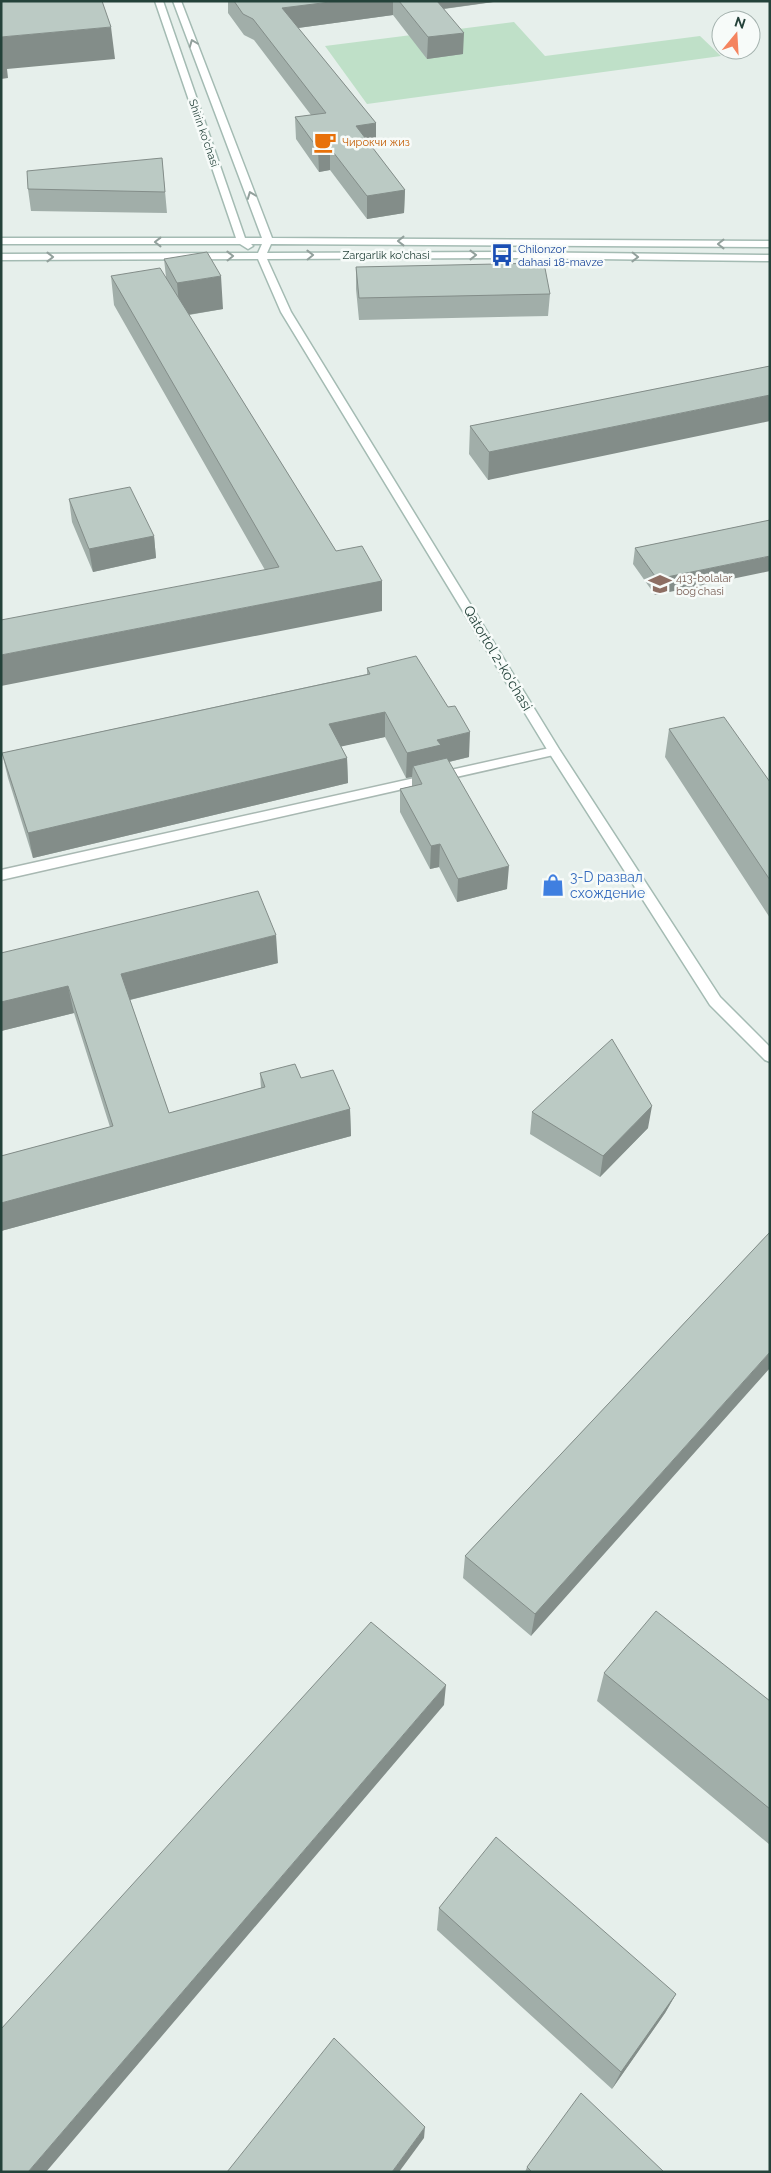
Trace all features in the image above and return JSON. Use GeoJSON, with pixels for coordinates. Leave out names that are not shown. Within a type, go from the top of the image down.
{"type":"FeatureCollection","features":[{"type":"Feature","properties":{"kind":"main road","name":"Shirin ko'chasi"},"geometry":{"type":"LineString","coordinates":[[159,1],[242,241]]}},
{"type":"Feature","properties":{"kind":"main road","name":"Shirin ko'chasi"},"geometry":{"type":"LineString","coordinates":[[177,1],[268,241]]}},
{"type":"Feature","properties":{"kind":"main road","name":"Zargarlik ko'chasi"},"geometry":{"type":"LineString","coordinates":[[1,241],[770,244]]}},
{"type":"Feature","properties":{"kind":"main road"},"geometry":{"type":"LineString","coordinates":[[242,241],[261,256],[268,241]]}},
{"type":"Feature","properties":{"kind":"main road","name":"Zargarlik ko'chasi"},"geometry":{"type":"LineString","coordinates":[[1,257],[482,255],[770,258]]}},
{"type":"Feature","properties":{"kind":"main road","name":"Qatortol 2-ko'chasi"},"geometry":{"type":"LineString","coordinates":[[261,256],[286,312],[554,751],[715,1001],[741,1030],[770,1056]]}},
{"type":"Feature","properties":{"kind":"main road"},"geometry":{"type":"LineString","coordinates":[[1,875],[554,751]]}},
{"type":"Feature","properties":{"kind":"green space"},"geometry":{"type":"Polygon","coordinates":[[[514,22],[545,56],[700,36],[711,46],[711,57],[367,104],[325,46],[514,22]]]}},
{"type":"Feature","properties":{"kind":"building"},"geometry":{"type":"Polygon","coordinates":[[[1,1],[102,1],[111,27],[1,37],[1,1]]]}},
{"type":"Feature","properties":{"kind":"building"},"geometry":{"type":"Polygon","coordinates":[[[234,1],[338,1],[282,8],[376,123],[356,126],[405,190],[367,196],[330,148],[318,149],[295,117],[326,113],[253,19],[243,14],[234,1]]]}},
{"type":"Feature","properties":{"kind":"building"},"geometry":{"type":"Polygon","coordinates":[[[399,1],[437,1],[464,33],[428,37],[399,1]]]}},
{"type":"Feature","properties":{"kind":"building"},"geometry":{"type":"Polygon","coordinates":[[[162,158],[165,192],[28,189],[27,171],[162,158]]]}},
{"type":"Feature","properties":{"kind":"building"},"geometry":{"type":"Polygon","coordinates":[[[207,252],[221,276],[177,283],[164,259],[207,252]]]}},
{"type":"Feature","properties":{"kind":"building"},"geometry":{"type":"Polygon","coordinates":[[[544,263],[550,294],[359,298],[356,267],[544,263]]]}},
{"type":"Feature","properties":{"kind":"building"},"geometry":{"type":"Polygon","coordinates":[[[160,268],[336,551],[362,546],[382,581],[1,655],[1,620],[279,567],[111,276],[160,268]]]}},
{"type":"Feature","properties":{"kind":"building"},"geometry":{"type":"Polygon","coordinates":[[[770,366],[770,395],[489,452],[470,426],[770,366]]]}},
{"type":"Feature","properties":{"kind":"building"},"geometry":{"type":"Polygon","coordinates":[[[130,487],[154,536],[89,549],[69,499],[130,487]]]}},
{"type":"Feature","properties":{"kind":"building"},"geometry":{"type":"Polygon","coordinates":[[[770,520],[770,556],[657,579],[635,548],[770,520]]]}},
{"type":"Feature","properties":{"kind":"building"},"geometry":{"type":"Polygon","coordinates":[[[416,656],[448,707],[455,706],[470,732],[437,740],[441,745],[407,753],[385,712],[329,724],[347,758],[28,833],[2,753],[370,674],[367,668],[416,656]]]}},
{"type":"Feature","properties":{"kind":"building"},"geometry":{"type":"Polygon","coordinates":[[[724,717],[770,782],[770,880],[669,729],[724,717]]]}},
{"type":"Feature","properties":{"kind":"building"},"geometry":{"type":"Polygon","coordinates":[[[447,758],[509,866],[458,879],[440,844],[431,846],[400,789],[422,784],[413,766],[447,758]]]}},
{"type":"Feature","properties":{"kind":"building"},"geometry":{"type":"Polygon","coordinates":[[[258,891],[276,935],[121,974],[169,1113],[265,1087],[260,1073],[295,1064],[301,1078],[333,1070],[350,1109],[1,1203],[1,1156],[113,1126],[68,986],[1,1002],[1,953],[258,891]]]}},
{"type":"Feature","properties":{"kind":"building"},"geometry":{"type":"Polygon","coordinates":[[[612,1039],[652,1106],[603,1156],[532,1112],[612,1039]]]}},
{"type":"Feature","properties":{"kind":"building"},"geometry":{"type":"Polygon","coordinates":[[[770,1232],[770,1352],[535,1614],[465,1556],[770,1232]]]}},
{"type":"Feature","properties":{"kind":"building"},"geometry":{"type":"Polygon","coordinates":[[[656,1611],[770,1701],[770,1809],[604,1673],[656,1611]]]}},
{"type":"Feature","properties":{"kind":"building"},"geometry":{"type":"Polygon","coordinates":[[[371,1622],[446,1685],[28,2172],[1,2172],[1,2029],[371,1622]]]}},
{"type":"Feature","properties":{"kind":"building"},"geometry":{"type":"Polygon","coordinates":[[[496,1837],[676,1994],[621,2072],[439,1908],[496,1837]]]}},
{"type":"Feature","properties":{"kind":"building"},"geometry":{"type":"Polygon","coordinates":[[[334,2038],[425,2127],[392,2172],[227,2172],[334,2038]]]}},
{"type":"Feature","properties":{"kind":"building"},"geometry":{"type":"Polygon","coordinates":[[[581,2093],[664,2172],[532,2172],[527,2167],[581,2093]]]}},
{"type":"Feature","properties":{"kind":"place","name":"Чирокчи жиз"},"geometry":{"type":"Point","coordinates":[325,142]}},
{"type":"Feature","properties":{"kind":"place","name":"Chilonzor dahasi 18-mavze"},"geometry":{"type":"Point","coordinates":[502,255]}},
{"type":"Feature","properties":{"kind":"place","name":"413-bolalar bogʻchasi"},"geometry":{"type":"Point","coordinates":[660,584]}},
{"type":"Feature","properties":{"kind":"place","name":"3-D развал схождение"},"geometry":{"type":"Point","coordinates":[553,885]}}]}
